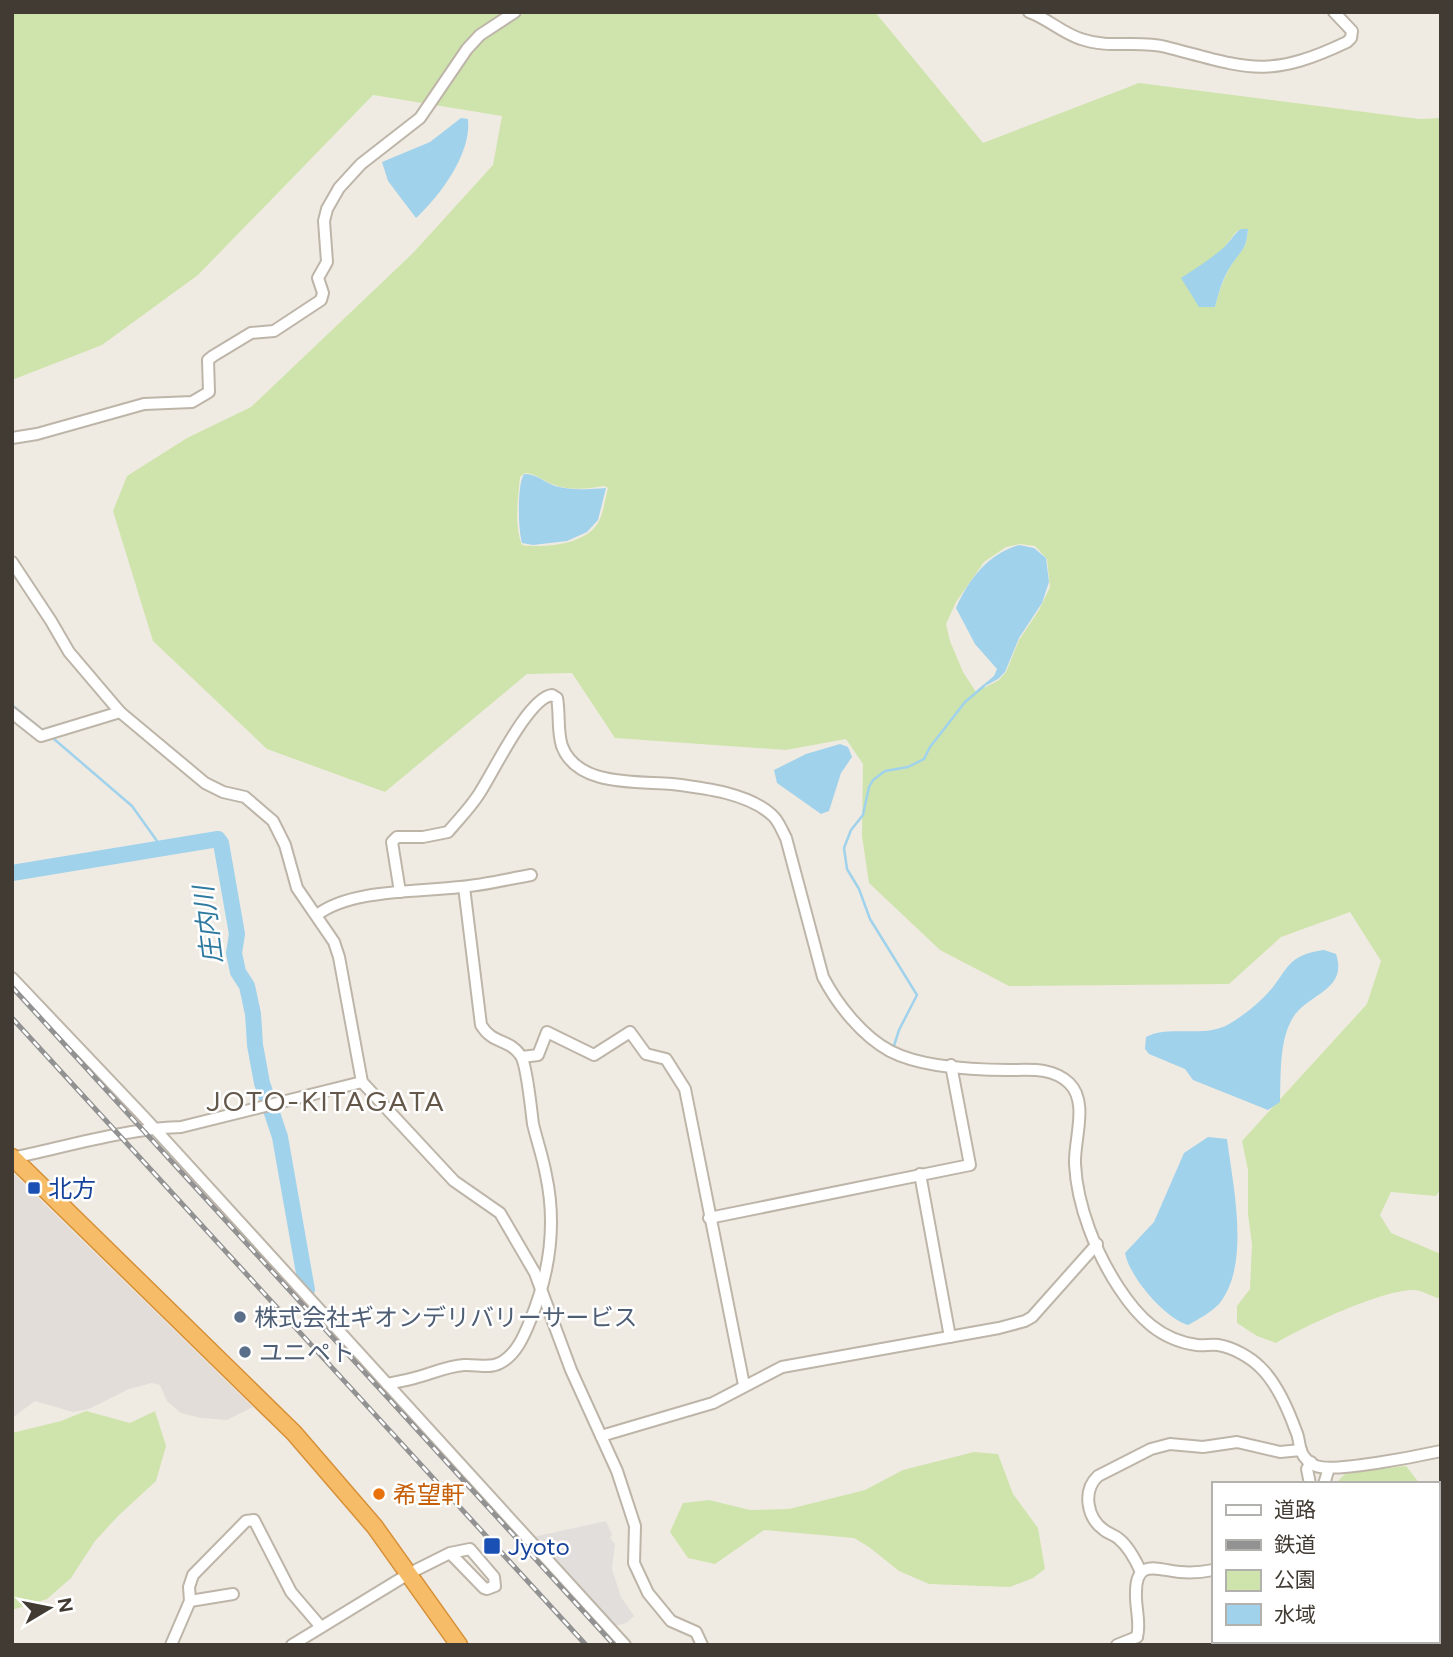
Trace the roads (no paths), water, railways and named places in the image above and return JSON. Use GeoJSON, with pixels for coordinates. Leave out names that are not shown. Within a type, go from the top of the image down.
{"type":"FeatureCollection","features":[{"type":"Feature","properties":{"kind":"highway"},"geometry":{"type":"LineString","coordinates":[[12,1158],[294,1433],[375,1527],[459,1645]]}},
{"type":"Feature","properties":{"kind":"street"},"geometry":{"type":"LineString","coordinates":[[12,438],[37,434],[144,404],[192,402],[204,396],[210,386],[208,360],[251,333],[274,331],[321,300],[323,293],[318,278],[327,262],[324,221],[327,209],[339,188],[360,164],[420,118],[467,49],[480,36],[515,12]]}},
{"type":"Feature","properties":{"kind":"street"},"geometry":{"type":"LineString","coordinates":[[1029,12],[1085,41],[1110,46],[1167,47],[1219,62],[1268,68],[1300,62],[1347,42],[1352,31],[1334,12]]}},
{"type":"Feature","properties":{"kind":"street"},"geometry":{"type":"LineString","coordinates":[[12,562],[69,652],[120,712],[205,783],[223,792],[245,797],[273,821],[285,845],[297,888],[334,942],[340,957],[362,1082],[454,1181],[500,1213],[535,1273],[571,1370],[617,1471],[635,1526],[634,1563],[648,1593],[671,1621],[696,1632],[702,1645]]}},
{"type":"Feature","properties":{"kind":"street"},"geometry":{"type":"LineString","coordinates":[[400,892],[392,842],[397,838],[448,832],[481,792],[530,711],[542,698],[552,695],[557,698],[560,712],[558,728],[563,747],[571,760],[594,776],[616,781],[694,787],[752,803],[775,817],[786,838],[816,958],[832,996],[868,1035],[887,1050],[922,1061],[951,1065],[1004,1070],[1044,1070],[1058,1074],[1070,1084],[1076,1091],[1080,1110],[1075,1166],[1084,1211],[1119,1287],[1142,1319],[1169,1337],[1194,1345],[1219,1345],[1241,1353],[1260,1367],[1278,1390],[1297,1433],[1301,1450],[1311,1462],[1329,1468],[1405,1459],[1441,1451]]}},
{"type":"Feature","properties":{"kind":"street"},"geometry":{"type":"LineString","coordinates":[[12,713],[41,736],[120,712]]}},
{"type":"Feature","properties":{"kind":"street"},"geometry":{"type":"LineString","coordinates":[[317,915],[342,901],[400,892],[464,887],[531,875]]}},
{"type":"Feature","properties":{"kind":"street"},"geometry":{"type":"LineString","coordinates":[[387,1384],[466,1364],[483,1367],[499,1364],[511,1355],[524,1337],[542,1291],[550,1257],[551,1202],[533,1125],[522,1057],[507,1042],[496,1041],[487,1034],[481,1025],[464,887]]}},
{"type":"Feature","properties":{"kind":"street"},"geometry":{"type":"LineString","coordinates":[[12,978],[153,1128],[625,1645]]}},
{"type":"Feature","properties":{"kind":"street"},"geometry":{"type":"LineString","coordinates":[[522,1057],[538,1055],[547,1032],[594,1055],[630,1032],[646,1054],[666,1059],[685,1089],[744,1385]]}},
{"type":"Feature","properties":{"kind":"street"},"geometry":{"type":"LineString","coordinates":[[709,1218],[970,1164],[951,1065]]}},
{"type":"Feature","properties":{"kind":"street"},"geometry":{"type":"LineString","coordinates":[[12,1158],[113,1135],[153,1128],[181,1127],[362,1082]]}},
{"type":"Feature","properties":{"kind":"street"},"geometry":{"type":"LineString","coordinates":[[920,1174],[950,1337]]}},
{"type":"Feature","properties":{"kind":"street"},"geometry":{"type":"LineString","coordinates":[[601,1436],[713,1403],[782,1367],[1025,1321],[1097,1244]]}},
{"type":"Feature","properties":{"kind":"street"},"geometry":{"type":"LineString","coordinates":[[1141,1572],[1136,1560],[1120,1539],[1102,1529],[1093,1516],[1088,1490],[1091,1482],[1098,1476],[1151,1449],[1170,1444],[1203,1447],[1237,1442],[1280,1452],[1301,1450]]}},
{"type":"Feature","properties":{"kind":"street"},"geometry":{"type":"LineString","coordinates":[[1310,1482],[1307,1469],[1311,1462]]}},
{"type":"Feature","properties":{"kind":"street"},"geometry":{"type":"LineString","coordinates":[[1325,1482],[1329,1468]]}},
{"type":"Feature","properties":{"kind":"street"},"geometry":{"type":"LineString","coordinates":[[171,1645],[190,1601],[189,1587],[193,1575],[246,1521],[254,1520],[291,1592],[321,1627]]}},
{"type":"Feature","properties":{"kind":"street"},"geometry":{"type":"LineString","coordinates":[[292,1645],[410,1573],[450,1553]]}},
{"type":"Feature","properties":{"kind":"street"},"geometry":{"type":"LineString","coordinates":[[1137,1637],[1139,1630],[1136,1592],[1141,1572],[1148,1568],[1180,1572],[1212,1570]]}},
{"type":"Feature","properties":{"kind":"street"},"geometry":{"type":"LineString","coordinates":[[190,1601],[233,1594]]}},
{"type":"Feature","properties":{"kind":"street"},"geometry":{"type":"LineString","coordinates":[[1117,1645],[1137,1637],[1143,1639],[1147,1645]]}},
{"type":"Feature","properties":{"kind":"water"},"geometry":{"type":"Polygon","coordinates":[[[461,118],[468,119],[468,132],[460,159],[444,186],[416,218],[388,181],[382,162],[430,142],[461,118]]]}},
{"type":"Feature","properties":{"kind":"water"},"geometry":{"type":"Polygon","coordinates":[[[1241,229],[1248,229],[1245,246],[1226,274],[1215,307],[1199,307],[1181,278],[1225,247],[1241,229]]]}},
{"type":"Feature","properties":{"kind":"water"},"geometry":{"type":"Polygon","coordinates":[[[524,474],[533,475],[562,488],[606,488],[598,520],[587,532],[567,541],[533,545],[522,543],[519,507],[524,474]]]}},
{"type":"Feature","properties":{"kind":"water"},"geometry":{"type":"Polygon","coordinates":[[[1019,545],[1034,548],[1046,558],[1049,582],[1042,603],[1019,638],[1005,672],[976,691],[994,676],[997,669],[975,644],[956,608],[973,578],[989,561],[1019,545]]]}},
{"type":"Feature","properties":{"kind":"water"},"geometry":{"type":"Polygon","coordinates":[[[840,744],[848,747],[852,757],[841,773],[829,811],[821,814],[777,783],[774,770],[806,754],[840,744]]]}},
{"type":"Feature","properties":{"kind":"water"},"geometry":{"type":"Polygon","coordinates":[[[1324,950],[1336,954],[1336,977],[1323,992],[1305,1004],[1291,1021],[1283,1050],[1280,1102],[1268,1110],[1193,1080],[1185,1069],[1149,1054],[1145,1049],[1146,1037],[1155,1033],[1209,1031],[1229,1024],[1264,997],[1293,961],[1324,950]]]}},
{"type":"Feature","properties":{"kind":"water"},"geometry":{"type":"Polygon","coordinates":[[[1208,1137],[1227,1139],[1236,1202],[1235,1268],[1229,1288],[1219,1304],[1188,1325],[1169,1314],[1149,1295],[1133,1273],[1125,1253],[1154,1222],[1184,1153],[1208,1137]]]}},
{"type":"Feature","properties":{"kind":"waterway"},"geometry":{"type":"LineString","coordinates":[[893,1049],[899,1030],[917,995],[870,919],[859,889],[847,869],[844,848],[851,830],[863,815],[873,780],[885,771],[908,767],[924,759],[930,747],[965,702],[984,686]]}},
{"type":"Feature","properties":{"kind":"waterway"},"geometry":{"type":"LineString","coordinates":[[12,705],[41,729]]}},
{"type":"Feature","properties":{"kind":"waterway"},"geometry":{"type":"LineString","coordinates":[[54,739],[132,806],[162,848]]}},
{"type":"Feature","properties":{"kind":"waterway","name":"庄内川"},"geometry":{"type":"LineString","coordinates":[[12,873],[218,839],[221,843],[237,934],[234,953],[238,972],[247,986],[262,1083],[280,1137],[307,1290]]}},
{"type":"Feature","properties":{"kind":"railway"},"geometry":{"type":"LineString","coordinates":[[12,987],[614,1645]]}},
{"type":"Feature","properties":{"kind":"railway"},"geometry":{"type":"LineString","coordinates":[[12,1018],[586,1645]]}},
{"type":"Feature","properties":{"kind":"place","name":"北方"},"geometry":{"type":"Point","coordinates":[34,1188]}},
{"type":"Feature","properties":{"kind":"place","name":"株式会社ギオンデリバリーサービス"},"geometry":{"type":"Point","coordinates":[240,1317]}},
{"type":"Feature","properties":{"kind":"place","name":"ユニペト"},"geometry":{"type":"Point","coordinates":[245,1352]}},
{"type":"Feature","properties":{"kind":"place","name":"希望軒"},"geometry":{"type":"Point","coordinates":[379,1494]}},
{"type":"Feature","properties":{"kind":"place","name":"Jyoto"},"geometry":{"type":"Point","coordinates":[492,1546]}},
{"type":"Feature","properties":{"kind":"district","name":"JOTO-KITAGATA"},"geometry":{"type":"Point","coordinates":[326,1101]}}]}
